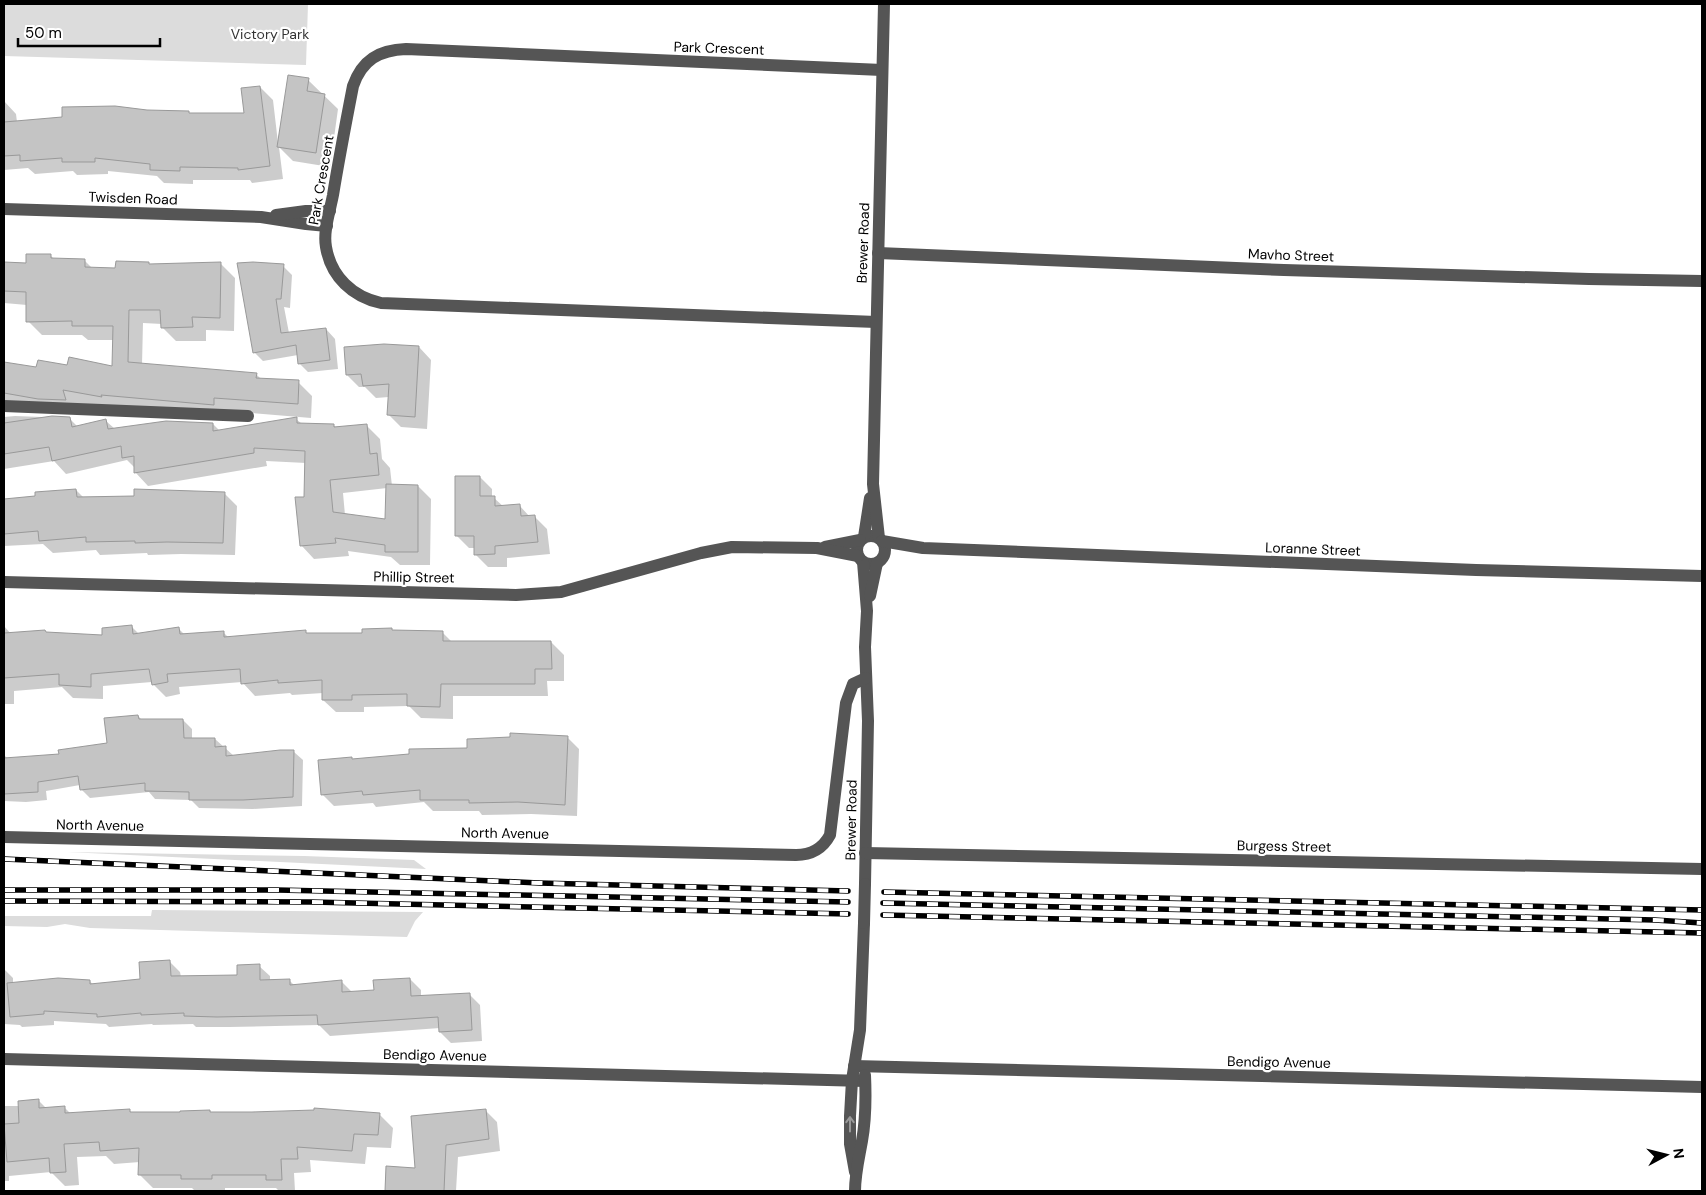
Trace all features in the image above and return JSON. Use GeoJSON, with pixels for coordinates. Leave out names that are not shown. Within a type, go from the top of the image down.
{"type":"FeatureCollection","features":[{"type":"Feature","properties":{"kind":"street","name":"Brewer Road"},"geometry":{"type":"LineString","coordinates":[[881,539],[873,484],[884,4]]}},
{"type":"Feature","properties":{"kind":"street","name":"Park Crescent"},"geometry":{"type":"LineString","coordinates":[[876,322],[382,303],[361,297],[352,291],[334,269],[326,246],[327,226],[356,77],[365,64],[373,58],[395,50],[882,70]]}},
{"type":"Feature","properties":{"kind":"street","name":"Twisden Road"},"geometry":{"type":"LineString","coordinates":[[4,209],[261,216],[306,211],[330,211]]}},
{"type":"Feature","properties":{"kind":"street","name":"Twisden Road"},"geometry":{"type":"LineString","coordinates":[[261,216],[327,226]]}},
{"type":"Feature","properties":{"kind":"street","name":"Mavho Street"},"geometry":{"type":"LineString","coordinates":[[878,253],[1294,270],[1702,281]]}},
{"type":"Feature","properties":{"kind":"street"},"geometry":{"type":"LineString","coordinates":[[4,406],[248,416]]}},
{"type":"Feature","properties":{"kind":"street","name":"Brewer Road"},"geometry":{"type":"LineString","coordinates":[[862,539],[873,484]]}},
{"type":"Feature","properties":{"kind":"street"},"geometry":{"type":"LineString","coordinates":[[872,535],[881,539],[885,548],[881,559],[868,564],[861,559],[857,548],[862,539],[872,535]]}},
{"type":"Feature","properties":{"kind":"street","name":"Phillip Street"},"geometry":{"type":"LineString","coordinates":[[4,582],[548,594],[573,589],[701,553],[732,547],[817,548],[862,539]]}},
{"type":"Feature","properties":{"kind":"street","name":"Loranne Street"},"geometry":{"type":"LineString","coordinates":[[881,539],[922,548],[1476,570],[1702,576]]}},
{"type":"Feature","properties":{"kind":"street","name":"Phillip Street"},"geometry":{"type":"LineString","coordinates":[[817,548],[861,559]]}},
{"type":"Feature","properties":{"kind":"street","name":"Loranne Street"},"geometry":{"type":"LineString","coordinates":[[881,559],[922,548]]}},
{"type":"Feature","properties":{"kind":"street","name":"Brewer Road"},"geometry":{"type":"LineString","coordinates":[[855,1172],[862,1140],[866,1099],[865,1081],[860,1067],[868,721],[866,678],[867,611],[861,559]]}},
{"type":"Feature","properties":{"kind":"street","name":"Brewer Road"},"geometry":{"type":"LineString","coordinates":[[867,611],[881,559]]}},
{"type":"Feature","properties":{"kind":"street","name":"North Avenue"},"geometry":{"type":"LineString","coordinates":[[4,837],[808,854],[821,847],[830,834],[846,703],[853,684],[866,678]]}},
{"type":"Feature","properties":{"kind":"street","name":"Burgess Street"},"geometry":{"type":"LineString","coordinates":[[865,853],[1702,869]]}},
{"type":"Feature","properties":{"kind":"street","name":"Bendigo Avenue"},"geometry":{"type":"LineString","coordinates":[[4,1059],[865,1081]]}},
{"type":"Feature","properties":{"kind":"street","name":"Brewer Road"},"geometry":{"type":"LineString","coordinates":[[855,1191],[855,1172],[850,1144],[852,1080],[860,1067]]}},
{"type":"Feature","properties":{"kind":"street","name":"Bendigo Avenue"},"geometry":{"type":"LineString","coordinates":[[860,1067],[1702,1087]]}},
{"type":"Feature","properties":{"kind":"green space","name":"Victory Park"},"geometry":{"type":"Polygon","coordinates":[[[4,4],[308,4],[306,65],[4,56],[4,4]]]}},
{"type":"Feature","properties":{"kind":"green space"},"geometry":{"type":"Polygon","coordinates":[[[67,852],[414,860],[426,869],[67,852]]]}},
{"type":"Feature","properties":{"kind":"green space"},"geometry":{"type":"Polygon","coordinates":[[[152,910],[423,912],[415,921],[407,937],[90,928],[65,924],[47,927],[4,926],[4,916],[151,916],[152,910]]]}},
{"type":"Feature","properties":{"kind":"building"},"geometry":{"type":"Polygon","coordinates":[[[288,75],[309,78],[307,91],[325,94],[316,153],[277,147],[288,75]]]}},
{"type":"Feature","properties":{"kind":"building"},"geometry":{"type":"Polygon","coordinates":[[[260,86],[270,166],[238,170],[238,168],[180,167],[180,171],[150,170],[150,164],[95,158],[95,162],[62,162],[62,158],[20,161],[20,155],[4,156],[4,122],[62,117],[62,107],[115,106],[147,110],[189,111],[189,113],[244,113],[241,88],[260,86]]]}},
{"type":"Feature","properties":{"kind":"building"},"geometry":{"type":"Polygon","coordinates":[[[26,254],[51,254],[51,258],[85,259],[85,267],[115,268],[116,261],[149,262],[149,264],[221,262],[220,318],[192,317],[193,327],[161,328],[160,310],[129,310],[128,362],[257,373],[256,378],[299,380],[298,404],[214,398],[214,405],[101,395],[102,397],[63,390],[66,400],[38,399],[4,393],[4,362],[36,367],[38,360],[67,365],[69,357],[112,366],[113,326],[72,326],[72,321],[26,322],[26,292],[4,291],[4,262],[26,263],[26,254]]]}},
{"type":"Feature","properties":{"kind":"building"},"geometry":{"type":"Polygon","coordinates":[[[237,263],[284,264],[281,299],[276,299],[281,333],[326,328],[330,360],[298,364],[296,345],[253,353],[237,263]]]}},
{"type":"Feature","properties":{"kind":"building"},"geometry":{"type":"Polygon","coordinates":[[[384,344],[419,346],[415,417],[387,415],[389,384],[363,386],[361,374],[346,375],[344,347],[384,344]]]}},
{"type":"Feature","properties":{"kind":"building"},"geometry":{"type":"Polygon","coordinates":[[[52,416],[70,417],[72,427],[106,419],[108,429],[166,421],[213,423],[213,431],[297,417],[297,423],[334,424],[334,427],[367,424],[370,454],[377,453],[379,475],[330,480],[333,512],[385,519],[386,484],[418,485],[418,552],[385,552],[385,545],[335,538],[336,543],[300,546],[295,497],[304,497],[305,451],[254,448],[254,453],[134,473],[134,456],[122,458],[121,446],[52,461],[49,447],[4,454],[4,423],[52,416]]]}},
{"type":"Feature","properties":{"kind":"building"},"geometry":{"type":"Polygon","coordinates":[[[455,476],[480,476],[480,496],[495,496],[495,506],[520,504],[521,516],[535,515],[538,542],[495,546],[495,554],[474,555],[474,536],[455,536],[455,476]]]}},
{"type":"Feature","properties":{"kind":"building"},"geometry":{"type":"Polygon","coordinates":[[[76,489],[77,497],[134,496],[134,489],[225,492],[223,543],[86,542],[86,537],[39,541],[38,531],[4,534],[4,499],[35,496],[35,492],[76,489]]]}},
{"type":"Feature","properties":{"kind":"building"},"geometry":{"type":"Polygon","coordinates":[[[132,625],[133,634],[179,627],[180,634],[224,631],[224,637],[306,630],[306,633],[362,633],[362,629],[392,628],[392,630],[443,631],[443,641],[551,641],[552,669],[535,669],[535,684],[441,684],[440,707],[407,706],[407,694],[352,695],[352,700],[322,700],[322,680],[278,683],[278,680],[241,684],[240,669],[167,674],[168,682],[152,685],[149,669],[91,674],[91,687],[59,685],[59,674],[4,678],[4,633],[45,630],[46,632],[102,635],[102,628],[132,625]]]}},
{"type":"Feature","properties":{"kind":"building"},"geometry":{"type":"Polygon","coordinates":[[[138,715],[139,719],[183,719],[184,738],[215,738],[215,747],[226,746],[226,756],[294,750],[293,797],[243,800],[189,800],[189,792],[145,791],[145,783],[80,790],[78,776],[38,782],[38,792],[4,794],[4,758],[59,754],[58,750],[107,743],[104,718],[138,715]]]}},
{"type":"Feature","properties":{"kind":"building"},"geometry":{"type":"Polygon","coordinates":[[[510,733],[568,736],[565,805],[518,802],[469,803],[469,800],[420,800],[420,790],[363,795],[362,791],[321,795],[318,760],[409,754],[409,749],[467,748],[467,739],[510,737],[510,733]]]}},
{"type":"Feature","properties":{"kind":"building"},"geometry":{"type":"Polygon","coordinates":[[[170,960],[171,976],[237,975],[237,965],[260,964],[260,980],[290,979],[290,985],[342,980],[342,992],[374,990],[373,980],[410,978],[411,996],[470,993],[472,1030],[439,1032],[438,1017],[318,1025],[317,1015],[217,1017],[184,1016],[184,1013],[141,1015],[141,1013],[97,1017],[97,1014],[44,1011],[44,1014],[10,1017],[7,983],[58,978],[90,980],[90,984],[140,979],[139,962],[170,960]]]}},
{"type":"Feature","properties":{"kind":"building"},"geometry":{"type":"Polygon","coordinates":[[[39,1099],[39,1108],[65,1106],[65,1113],[130,1109],[130,1112],[210,1110],[210,1112],[252,1112],[314,1110],[314,1108],[380,1113],[378,1135],[354,1134],[352,1151],[297,1147],[298,1159],[281,1159],[282,1180],[266,1180],[266,1175],[212,1175],[212,1179],[181,1179],[181,1175],[138,1175],[139,1148],[100,1151],[99,1142],[64,1144],[66,1172],[50,1173],[49,1158],[7,1162],[4,1124],[19,1123],[18,1101],[39,1099]]]}},
{"type":"Feature","properties":{"kind":"building"},"geometry":{"type":"Polygon","coordinates":[[[486,1109],[489,1139],[446,1145],[444,1191],[385,1191],[386,1166],[415,1168],[411,1116],[486,1109]]]}},
{"type":"Feature","properties":{"kind":"railway"},"geometry":{"type":"LineString","coordinates":[[4,859],[539,883],[848,891]]}},
{"type":"Feature","properties":{"kind":"railway"},"geometry":{"type":"LineString","coordinates":[[4,890],[277,890],[848,902]]}},
{"type":"Feature","properties":{"kind":"railway"},"geometry":{"type":"LineString","coordinates":[[884,892],[1702,910]]}},
{"type":"Feature","properties":{"kind":"railway"},"geometry":{"type":"LineString","coordinates":[[4,901],[311,902],[848,914]]}},
{"type":"Feature","properties":{"kind":"railway"},"geometry":{"type":"LineString","coordinates":[[883,903],[1655,920],[1702,923]]}},
{"type":"Feature","properties":{"kind":"railway"},"geometry":{"type":"LineString","coordinates":[[883,915],[1702,933]]}}]}
